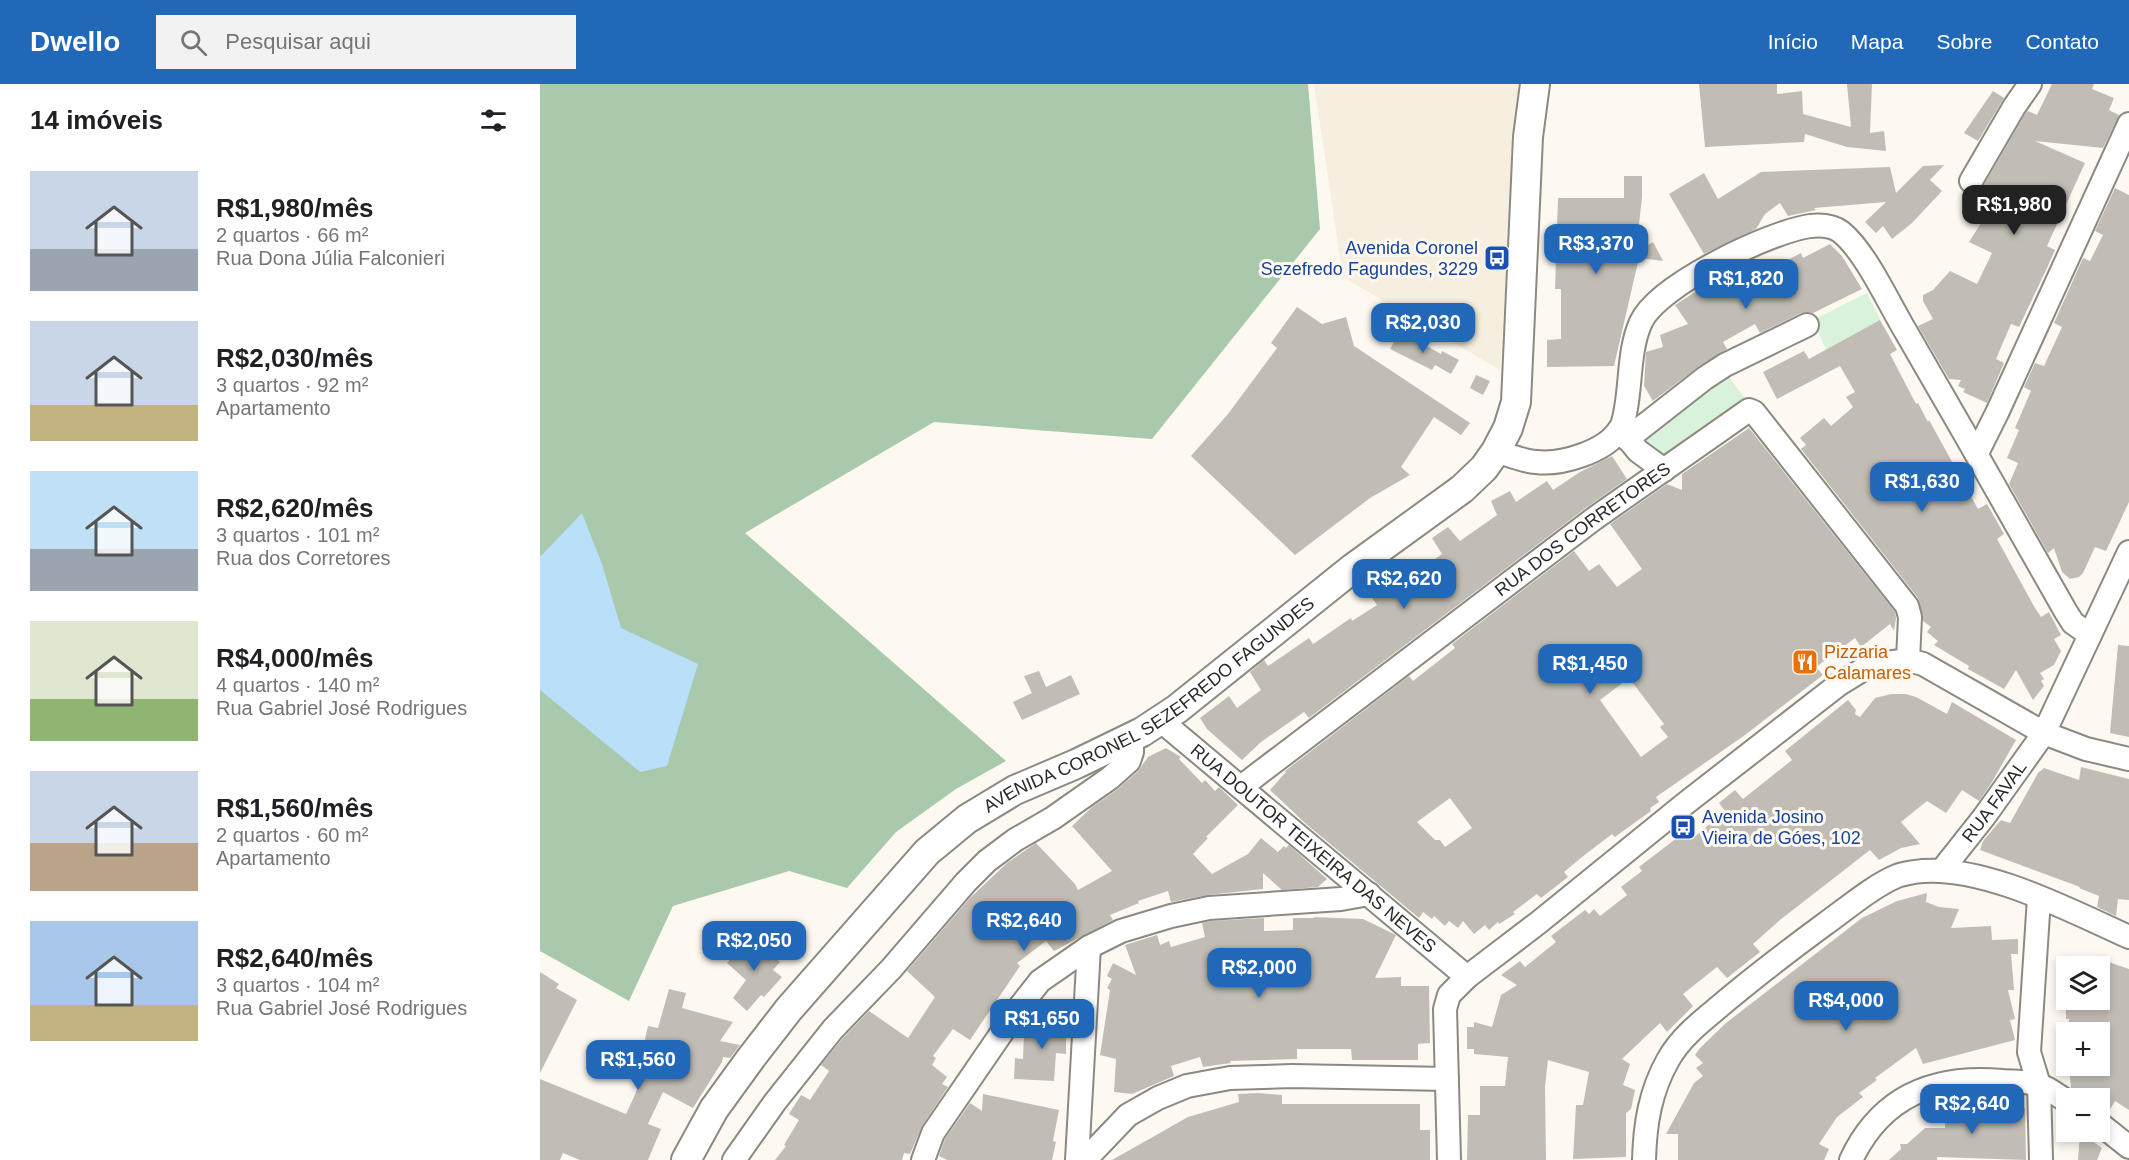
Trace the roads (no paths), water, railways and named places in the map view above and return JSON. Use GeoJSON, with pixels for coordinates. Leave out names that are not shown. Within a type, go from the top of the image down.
{"type":"FeatureCollection","features":[{"type":"Feature","properties":{"kind":"main road","name":"AVENIDA CORONEL SEZEFREDO FAGUNDES"},"geometry":{"type":"LineString","coordinates":[[686,1160],[714,1109],[789,1009],[927,852],[967,819],[1015,790],[1132,736],[1160,720],[1186,702],[1353,568],[1462,489],[1484,468],[1508,428],[1516,402],[1528,137],[1535,84]]}},
{"type":"Feature","properties":{"kind":"street"},"geometry":{"type":"LineString","coordinates":[[1971,182],[2014,107],[2030,84]]}},
{"type":"Feature","properties":{"kind":"street"},"geometry":{"type":"LineString","coordinates":[[1977,453],[2129,124]]}},
{"type":"Feature","properties":{"kind":"street"},"geometry":{"type":"LineString","coordinates":[[1664,470],[1648,460],[1624,434],[1638,331],[1650,309],[1685,281],[1752,246],[1809,226],[1833,228],[1841,232],[1856,249],[1977,453],[2066,612],[2073,623],[2090,635]]}},
{"type":"Feature","properties":{"kind":"street"},"geometry":{"type":"LineString","coordinates":[[1496,451],[1537,462],[1573,458],[1600,446],[1613,437],[1624,434],[1725,365],[1807,325]]}},
{"type":"Feature","properties":{"kind":"street","name":"RUA DOS CORRETORES"},"geometry":{"type":"LineString","coordinates":[[1241,787],[1586,525],[1745,411],[1754,412],[1907,606],[1910,617],[1908,660]]}},
{"type":"Feature","properties":{"kind":"street","name":"RUA FAVAL"},"geometry":{"type":"LineString","coordinates":[[1942,870],[1984,817],[2044,733],[2129,552]]}},
{"type":"Feature","properties":{"kind":"street"},"geometry":{"type":"LineString","coordinates":[[1449,1160],[1445,1009],[1449,995],[1467,977],[1838,685],[1867,668],[1908,660],[1923,664],[2044,733],[2086,749],[2129,759]]}},
{"type":"Feature","properties":{"kind":"street","name":"RUA DOUTOR TEIXEIRA DAS NEVES"},"geometry":{"type":"LineString","coordinates":[[1160,720],[1467,977]]}},
{"type":"Feature","properties":{"kind":"street"},"geometry":{"type":"LineString","coordinates":[[738,1158],[775,1102],[833,1029],[891,969],[966,882],[987,861],[1015,840],[1076,801],[1129,761],[1132,752],[1132,736]]}},
{"type":"Feature","properties":{"kind":"street"},"geometry":{"type":"LineString","coordinates":[[1644,1160],[1648,1109],[1668,1060],[1687,1035],[1758,973],[1860,899],[1897,876],[1942,870],[1986,879],[2039,898],[2129,937]]}},
{"type":"Feature","properties":{"kind":"street"},"geometry":{"type":"LineString","coordinates":[[923,1160],[933,1133],[1018,1009],[1040,981],[1089,947],[1121,931],[1171,916],[1209,908],[1341,899],[1369,894]]}},
{"type":"Feature","properties":{"kind":"street"},"geometry":{"type":"LineString","coordinates":[[2039,898],[2029,1052],[2039,1084],[2041,1160]]}},
{"type":"Feature","properties":{"kind":"street"},"geometry":{"type":"LineString","coordinates":[[1077,1160],[1089,947]]}},
{"type":"Feature","properties":{"kind":"street"},"geometry":{"type":"LineString","coordinates":[[1085,1160],[1128,1115],[1158,1098],[1187,1086],[1230,1078],[1292,1076],[1447,1079]]}},
{"type":"Feature","properties":{"kind":"street"},"geometry":{"type":"LineString","coordinates":[[1851,1160],[1860,1140],[1875,1122],[1913,1093],[1936,1086],[1977,1079],[2039,1084],[2056,1094]]}},
{"type":"Feature","properties":{"kind":"street"},"geometry":{"type":"LineString","coordinates":[[2110,1132],[2129,1147]]}},
{"type":"Feature","properties":{"kind":"water"},"geometry":{"type":"Polygon","coordinates":[[[582,513],[602,564],[621,628],[698,664],[667,766],[640,772],[540,690],[540,557],[582,513]]]}},
{"type":"Feature","properties":{"kind":"place","name":"Avenida Coronel Sezefredo Fagundes, 3229"},"geometry":{"type":"Point","coordinates":[1497,258]}},
{"type":"Feature","properties":{"kind":"place","name":"Pizzaria Calamares"},"geometry":{"type":"Point","coordinates":[1805,662]}},
{"type":"Feature","properties":{"kind":"place","name":"Avenida Josino Vieira de Góes, 102"},"geometry":{"type":"Point","coordinates":[1683,827]}}]}
